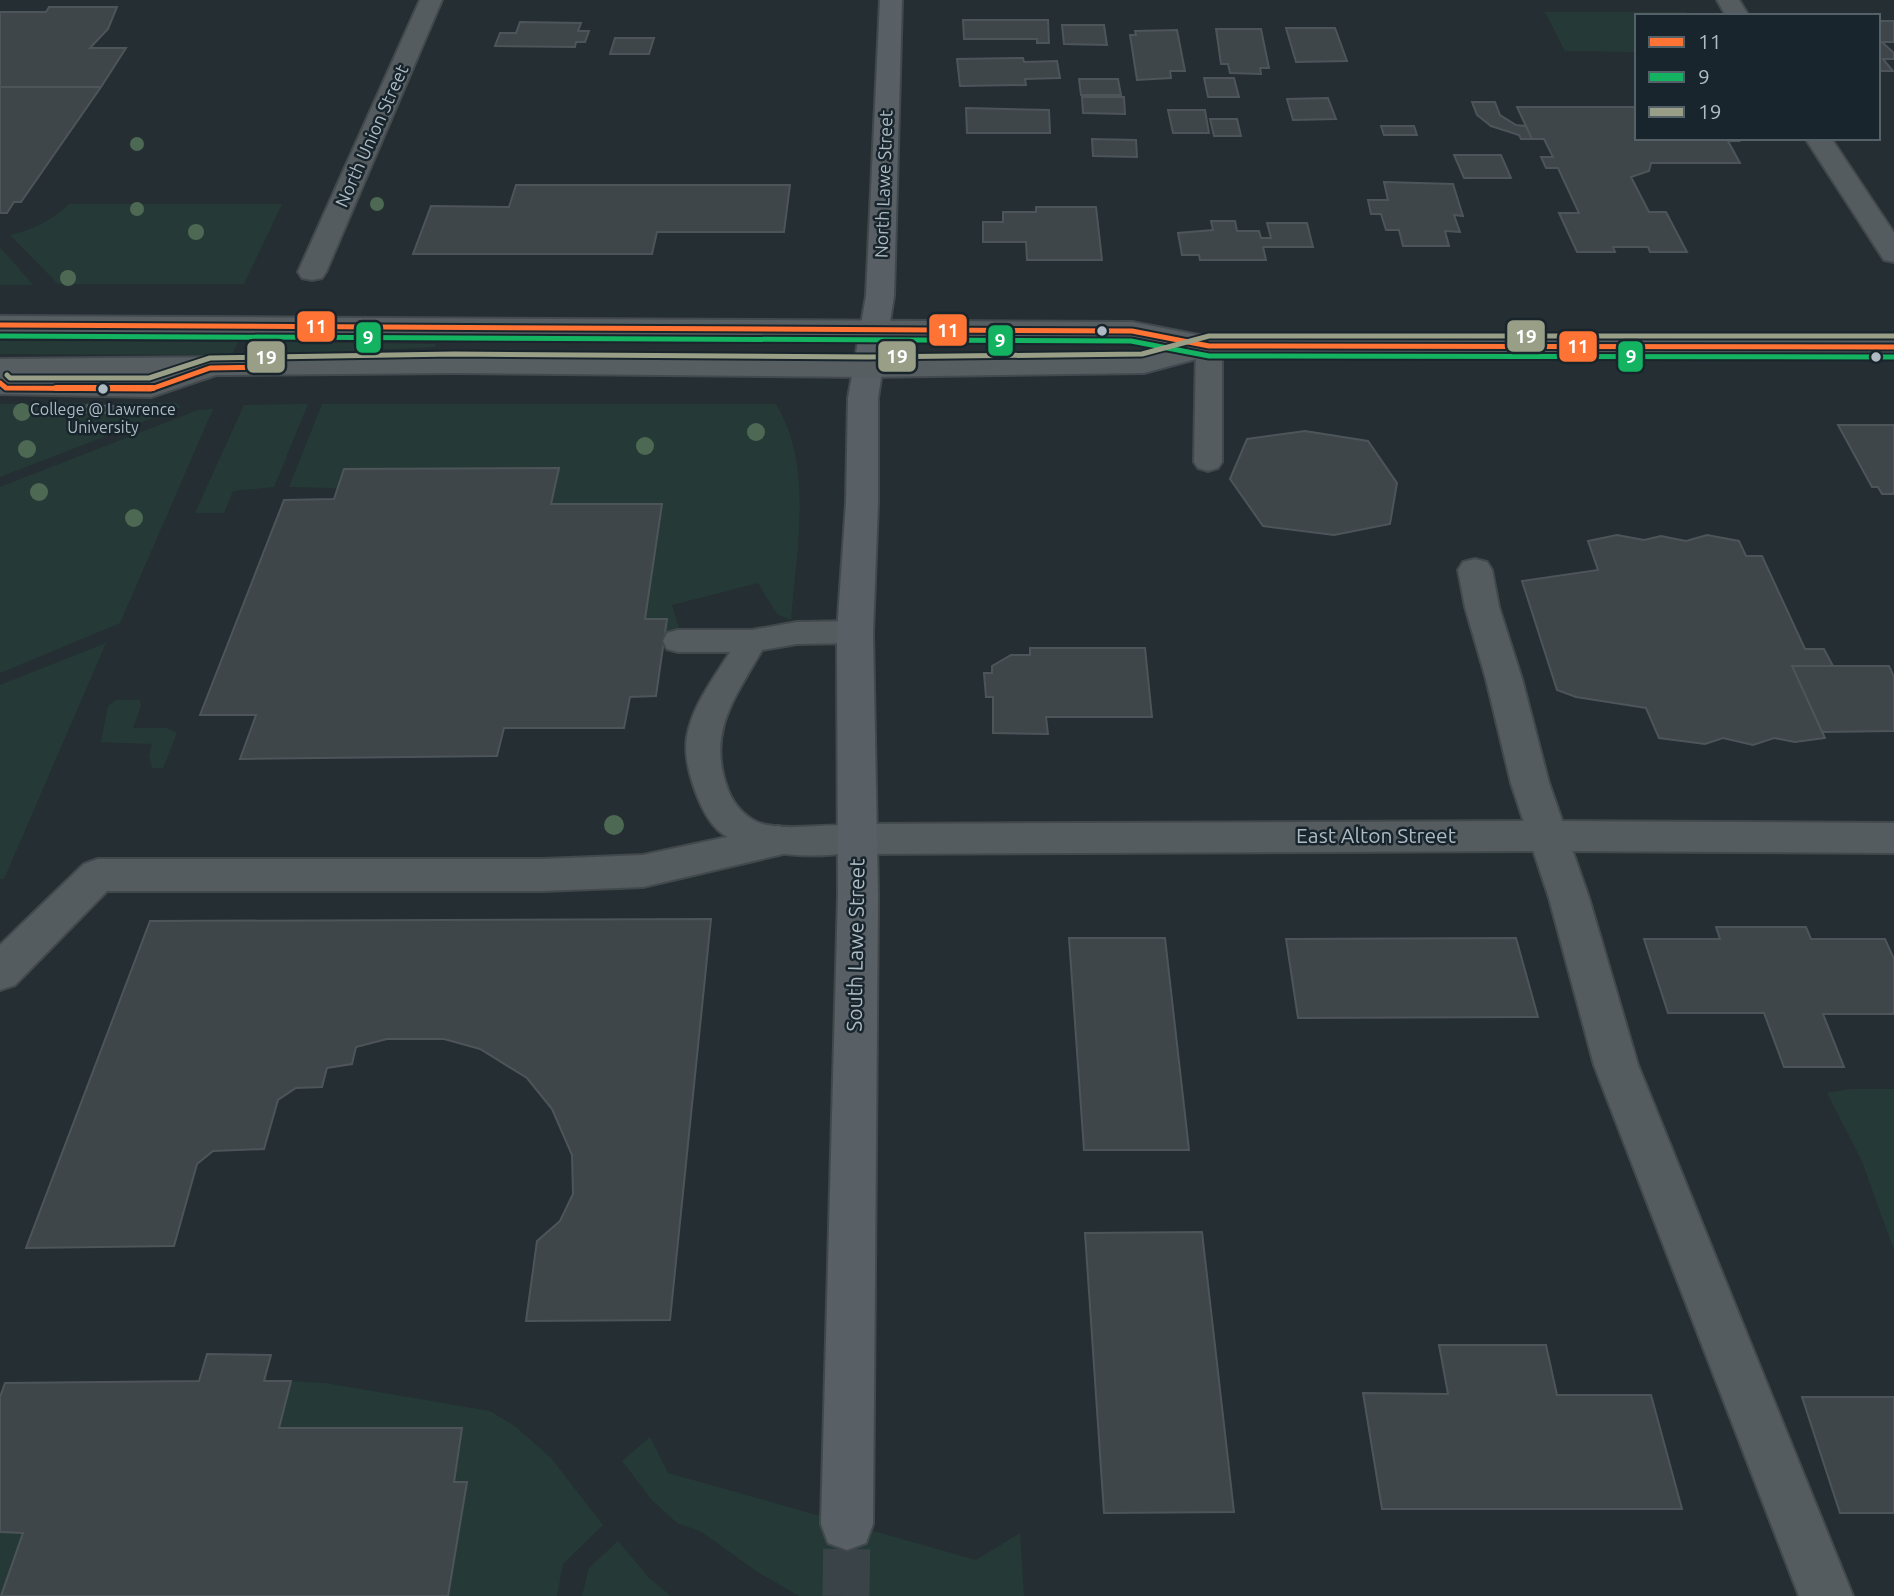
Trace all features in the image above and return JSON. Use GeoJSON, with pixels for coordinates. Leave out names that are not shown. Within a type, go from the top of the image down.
{"type":"FeatureCollection","features":[{"type":"Feature","properties":{"kind":"main road","name":"North Lawe Street"},"geometry":{"type":"LineString","coordinates":[[868,368],[880,296],[891,0]]}},
{"type":"Feature","properties":{"kind":"main road"},"geometry":{"type":"LineString","coordinates":[[0,325],[1132,331],[1209,346],[1894,347]]}},
{"type":"Feature","properties":{"kind":"main road"},"geometry":{"type":"LineString","coordinates":[[0,368],[454,365],[868,368],[1144,364],[1209,346]]}},
{"type":"Feature","properties":{"kind":"main road","name":"South Lawe Street"},"geometry":{"type":"LineString","coordinates":[[847,1524],[857,839],[855,632],[862,503],[863,398],[868,368]]}},
{"type":"Feature","properties":{"kind":"street","name":"North Union Street"},"geometry":{"type":"LineString","coordinates":[[312,272],[431,0]]}},
{"type":"Feature","properties":{"kind":"street"},"geometry":{"type":"LineString","coordinates":[[1819,140],[1894,254]]}},
{"type":"Feature","properties":{"kind":"street"},"geometry":{"type":"LineString","coordinates":[[1475,570],[1482,607],[1530,783],[1569,898],[1616,1065],[1826,1596]]}},
{"type":"Feature","properties":{"kind":"street","name":"East Alton Street"},"geometry":{"type":"LineString","coordinates":[[857,839],[1548,836],[1894,838]]}},
{"type":"Feature","properties":{"kind":"street"},"geometry":{"type":"LineString","coordinates":[[0,974],[98,875],[543,875],[643,871],[778,841]]}},
{"type":"Feature","properties":{"kind":"lane"},"geometry":{"type":"LineString","coordinates":[[1208,462],[1209,346]]}},
{"type":"Feature","properties":{"kind":"lane"},"geometry":{"type":"LineString","coordinates":[[0,383],[6,388],[151,388],[210,368]]}},
{"type":"Feature","properties":{"kind":"lane"},"geometry":{"type":"LineString","coordinates":[[678,640],[752,640],[797,633],[855,632]]}},
{"type":"Feature","properties":{"kind":"lane"},"geometry":{"type":"LineString","coordinates":[[752,640],[704,732],[704,764],[710,788],[723,816],[747,835],[778,841],[857,839]]}},
{"type":"Feature","properties":{"kind":"green space"},"geometry":{"type":"Polygon","coordinates":[[[1545,12],[1687,14],[1635,14],[1635,52],[1565,51],[1545,12]]]}},
{"type":"Feature","properties":{"kind":"green space"},"geometry":{"type":"Polygon","coordinates":[[[69,204],[282,204],[244,284],[58,284],[10,235],[42,224],[69,204]]]}},
{"type":"Feature","properties":{"kind":"green space"},"geometry":{"type":"Polygon","coordinates":[[[0,247],[33,285],[0,285],[0,247]]]}},
{"type":"Feature","properties":{"kind":"green space"},"geometry":{"type":"Polygon","coordinates":[[[0,341],[238,342],[232,355],[0,354],[0,341]]]}},
{"type":"Feature","properties":{"kind":"green space"},"geometry":{"type":"Polygon","coordinates":[[[269,342],[436,344],[435,347],[263,355],[269,342]]]}},
{"type":"Feature","properties":{"kind":"green space"},"geometry":{"type":"Polygon","coordinates":[[[88,403],[116,406],[117,403],[176,403],[181,407],[0,477],[0,404],[88,403]]]}},
{"type":"Feature","properties":{"kind":"green space"},"geometry":{"type":"Polygon","coordinates":[[[308,404],[274,487],[233,491],[224,513],[195,513],[244,405],[308,404]]]}},
{"type":"Feature","properties":{"kind":"green space"},"geometry":{"type":"Polygon","coordinates":[[[322,404],[776,404],[788,428],[799,482],[800,510],[791,620],[777,614],[758,583],[672,605],[680,632],[678,636],[664,636],[645,619],[662,504],[551,504],[559,468],[345,469],[337,488],[289,487],[322,404]]]}},
{"type":"Feature","properties":{"kind":"green space"},"geometry":{"type":"Polygon","coordinates":[[[213,409],[120,623],[0,673],[0,487],[198,410],[213,409]]]}},
{"type":"Feature","properties":{"kind":"green space"},"geometry":{"type":"Polygon","coordinates":[[[106,643],[4,879],[0,879],[0,685],[106,643]]]}},
{"type":"Feature","properties":{"kind":"green space"},"geometry":{"type":"Polygon","coordinates":[[[116,700],[140,700],[141,706],[133,728],[166,728],[177,733],[163,768],[152,768],[149,755],[152,744],[101,742],[108,706],[116,700]]]}},
{"type":"Feature","properties":{"kind":"green space"},"geometry":{"type":"Polygon","coordinates":[[[1850,1089],[1894,1089],[1894,1250],[1861,1159],[1827,1093],[1850,1089]]]}},
{"type":"Feature","properties":{"kind":"green space"},"geometry":{"type":"Polygon","coordinates":[[[291,1381],[325,1383],[490,1411],[516,1427],[551,1458],[603,1525],[563,1564],[557,1596],[448,1596],[467,1483],[454,1482],[279,1428],[291,1381]]]}},
{"type":"Feature","properties":{"kind":"green space"},"geometry":{"type":"Polygon","coordinates":[[[650,1437],[668,1473],[976,1560],[1020,1533],[1024,1596],[799,1596],[756,1571],[702,1532],[677,1523],[652,1500],[622,1461],[650,1437]]]}},
{"type":"Feature","properties":{"kind":"green space"},"geometry":{"type":"Polygon","coordinates":[[[0,1532],[23,1533],[1,1596],[0,1596],[0,1532]]]}},
{"type":"Feature","properties":{"kind":"green space"},"geometry":{"type":"Polygon","coordinates":[[[618,1541],[649,1578],[671,1596],[582,1596],[589,1568],[618,1541]]]}},
{"type":"Feature","properties":{"kind":"building"},"geometry":{"type":"Polygon","coordinates":[[[49,7],[117,7],[108,29],[90,48],[126,48],[101,87],[0,87],[0,12],[46,12],[49,7]]]}},
{"type":"Feature","properties":{"kind":"building"},"geometry":{"type":"Polygon","coordinates":[[[963,20],[1048,20],[1049,43],[1037,43],[1037,39],[964,39],[963,20]]]}},
{"type":"Feature","properties":{"kind":"building"},"geometry":{"type":"Polygon","coordinates":[[[1880,21],[1894,21],[1894,42],[1882,42],[1894,53],[1894,59],[1883,59],[1893,71],[1880,71],[1880,21]]]}},
{"type":"Feature","properties":{"kind":"building"},"geometry":{"type":"Polygon","coordinates":[[[520,22],[581,23],[578,31],[589,31],[585,42],[576,42],[575,47],[495,46],[500,33],[516,33],[520,22]]]}},
{"type":"Feature","properties":{"kind":"building"},"geometry":{"type":"Polygon","coordinates":[[[1062,25],[1104,25],[1107,45],[1064,44],[1062,25]]]}},
{"type":"Feature","properties":{"kind":"building"},"geometry":{"type":"Polygon","coordinates":[[[1286,28],[1335,28],[1347,61],[1296,62],[1286,28]]]}},
{"type":"Feature","properties":{"kind":"building"},"geometry":{"type":"Polygon","coordinates":[[[1216,29],[1261,29],[1269,68],[1260,68],[1261,74],[1230,73],[1228,64],[1221,64],[1216,29]]]}},
{"type":"Feature","properties":{"kind":"building"},"geometry":{"type":"Polygon","coordinates":[[[1177,30],[1185,71],[1170,71],[1171,78],[1137,80],[1130,35],[1136,35],[1135,31],[1177,30]]]}},
{"type":"Feature","properties":{"kind":"building"},"geometry":{"type":"Polygon","coordinates":[[[615,38],[654,38],[649,54],[610,54],[615,38]]]}},
{"type":"Feature","properties":{"kind":"building"},"geometry":{"type":"Polygon","coordinates":[[[1023,58],[1024,62],[1057,61],[1060,78],[1025,79],[1026,85],[960,86],[957,59],[1023,58]]]}},
{"type":"Feature","properties":{"kind":"building"},"geometry":{"type":"Polygon","coordinates":[[[1204,78],[1234,78],[1239,97],[1208,97],[1204,78]]]}},
{"type":"Feature","properties":{"kind":"building"},"geometry":{"type":"Polygon","coordinates":[[[1079,79],[1118,79],[1121,95],[1081,95],[1079,79]]]}},
{"type":"Feature","properties":{"kind":"building"},"geometry":{"type":"Polygon","coordinates":[[[0,87],[101,87],[21,202],[14,202],[7,213],[0,213],[0,87]]]}},
{"type":"Feature","properties":{"kind":"building"},"geometry":{"type":"Polygon","coordinates":[[[1082,97],[1124,97],[1125,114],[1083,113],[1082,97]]]}},
{"type":"Feature","properties":{"kind":"building"},"geometry":{"type":"Polygon","coordinates":[[[1328,98],[1336,119],[1293,120],[1287,99],[1328,98]]]}},
{"type":"Feature","properties":{"kind":"building"},"geometry":{"type":"Polygon","coordinates":[[[1472,102],[1495,102],[1500,115],[1516,125],[1526,126],[1532,139],[1521,139],[1519,135],[1491,126],[1477,115],[1472,102]]]}},
{"type":"Feature","properties":{"kind":"building"},"geometry":{"type":"Polygon","coordinates":[[[1517,107],[1635,107],[1635,140],[1738,140],[1728,141],[1740,163],[1651,163],[1649,171],[1631,177],[1649,212],[1666,212],[1687,252],[1650,252],[1648,247],[1613,247],[1615,252],[1577,252],[1559,213],[1579,213],[1558,168],[1546,168],[1541,157],[1553,157],[1544,139],[1532,139],[1517,107]]]}},
{"type":"Feature","properties":{"kind":"building"},"geometry":{"type":"Polygon","coordinates":[[[966,108],[1049,110],[1050,133],[967,133],[966,108]]]}},
{"type":"Feature","properties":{"kind":"building"},"geometry":{"type":"Polygon","coordinates":[[[1168,110],[1205,110],[1209,133],[1173,133],[1168,110]]]}},
{"type":"Feature","properties":{"kind":"building"},"geometry":{"type":"Polygon","coordinates":[[[1210,119],[1237,119],[1241,136],[1214,136],[1210,119]]]}},
{"type":"Feature","properties":{"kind":"building"},"geometry":{"type":"Polygon","coordinates":[[[1381,126],[1414,126],[1417,135],[1384,135],[1381,126]]]}},
{"type":"Feature","properties":{"kind":"building"},"geometry":{"type":"Polygon","coordinates":[[[1092,139],[1136,140],[1137,157],[1093,156],[1092,139]]]}},
{"type":"Feature","properties":{"kind":"building"},"geometry":{"type":"Polygon","coordinates":[[[1454,155],[1501,155],[1511,178],[1464,178],[1454,155]]]}},
{"type":"Feature","properties":{"kind":"building"},"geometry":{"type":"Polygon","coordinates":[[[1384,182],[1453,184],[1463,216],[1454,215],[1460,232],[1445,231],[1449,246],[1403,246],[1399,230],[1386,230],[1381,214],[1371,214],[1368,200],[1388,200],[1384,182]]]}},
{"type":"Feature","properties":{"kind":"building"},"geometry":{"type":"Polygon","coordinates":[[[516,185],[790,185],[784,232],[657,232],[652,254],[413,254],[431,206],[509,207],[516,185]]]}},
{"type":"Feature","properties":{"kind":"building"},"geometry":{"type":"Polygon","coordinates":[[[1036,207],[1096,207],[1102,260],[1027,260],[1026,242],[983,242],[983,222],[1003,222],[1003,212],[1036,212],[1036,207]]]}},
{"type":"Feature","properties":{"kind":"building"},"geometry":{"type":"Polygon","coordinates":[[[1211,221],[1235,221],[1237,231],[1259,231],[1261,238],[1271,238],[1267,223],[1307,223],[1313,247],[1263,247],[1266,260],[1200,260],[1199,255],[1182,255],[1178,233],[1213,230],[1211,221]]]}},
{"type":"Feature","properties":{"kind":"building"},"geometry":{"type":"Polygon","coordinates":[[[87,405],[116,406],[113,413],[83,412],[87,405]]]}},
{"type":"Feature","properties":{"kind":"building"},"geometry":{"type":"Polygon","coordinates":[[[1838,425],[1894,425],[1894,494],[1882,494],[1878,487],[1872,487],[1838,425]]]}},
{"type":"Feature","properties":{"kind":"building"},"geometry":{"type":"Polygon","coordinates":[[[1305,431],[1368,441],[1397,483],[1390,524],[1334,535],[1263,526],[1230,479],[1247,439],[1305,431]]]}},
{"type":"Feature","properties":{"kind":"building"},"geometry":{"type":"Polygon","coordinates":[[[559,468],[551,504],[662,504],[645,619],[667,619],[656,696],[630,697],[624,728],[504,728],[497,756],[240,759],[256,715],[200,715],[284,500],[334,499],[344,469],[559,468]]]}},
{"type":"Feature","properties":{"kind":"building"},"geometry":{"type":"Polygon","coordinates":[[[1617,535],[1644,540],[1661,536],[1686,541],[1707,535],[1739,541],[1746,556],[1762,556],[1805,649],[1824,649],[1833,666],[1792,666],[1825,738],[1795,742],[1774,738],[1753,745],[1723,738],[1705,744],[1659,738],[1646,708],[1576,697],[1557,690],[1522,581],[1598,570],[1588,541],[1617,535]]]}},
{"type":"Feature","properties":{"kind":"building"},"geometry":{"type":"Polygon","coordinates":[[[1030,648],[1145,648],[1152,717],[1046,717],[1048,734],[993,733],[993,697],[986,697],[984,673],[992,673],[992,666],[1011,655],[1030,655],[1030,648]]]}},
{"type":"Feature","properties":{"kind":"building"},"geometry":{"type":"Polygon","coordinates":[[[1792,666],[1889,666],[1894,677],[1894,731],[1822,732],[1792,666]]]}},
{"type":"Feature","properties":{"kind":"building"},"geometry":{"type":"Polygon","coordinates":[[[711,919],[670,1320],[526,1321],[537,1241],[560,1221],[573,1194],[572,1155],[552,1109],[527,1078],[480,1049],[444,1039],[387,1039],[356,1047],[352,1064],[327,1068],[322,1087],[296,1088],[278,1100],[264,1149],[213,1151],[197,1164],[174,1246],[26,1248],[150,921],[711,919]]]}},
{"type":"Feature","properties":{"kind":"building"},"geometry":{"type":"Polygon","coordinates":[[[1716,927],[1806,927],[1811,939],[1885,939],[1894,959],[1894,1014],[1823,1014],[1844,1067],[1784,1067],[1764,1013],[1668,1013],[1644,939],[1720,939],[1716,927]]]}},
{"type":"Feature","properties":{"kind":"building"},"geometry":{"type":"Polygon","coordinates":[[[1069,938],[1165,938],[1189,1150],[1084,1150],[1069,938]]]}},
{"type":"Feature","properties":{"kind":"building"},"geometry":{"type":"Polygon","coordinates":[[[1516,938],[1538,1017],[1298,1018],[1286,939],[1516,938]]]}},
{"type":"Feature","properties":{"kind":"building"},"geometry":{"type":"Polygon","coordinates":[[[1202,1232],[1234,1512],[1104,1513],[1085,1233],[1202,1232]]]}},
{"type":"Feature","properties":{"kind":"building"},"geometry":{"type":"Polygon","coordinates":[[[1439,1345],[1546,1345],[1557,1395],[1651,1395],[1682,1509],[1382,1509],[1363,1393],[1448,1394],[1439,1345]]]}},
{"type":"Feature","properties":{"kind":"building"},"geometry":{"type":"Polygon","coordinates":[[[207,1354],[271,1355],[264,1381],[291,1381],[279,1428],[462,1428],[454,1482],[467,1482],[448,1596],[1,1596],[23,1533],[0,1532],[0,1397],[5,1383],[199,1381],[207,1354]]]}},
{"type":"Feature","properties":{"kind":"building"},"geometry":{"type":"Polygon","coordinates":[[[1802,1397],[1894,1397],[1894,1513],[1840,1513],[1802,1397]]]}},
{"type":"Feature","properties":{"kind":"tunnel"},"geometry":{"type":"LineString","coordinates":[[846,1596],[847,1524]]}},
{"type":"Feature","properties":{"kind":"transit line","name":"11"},"geometry":{"type":"LineString","coordinates":[[0,325],[1132,331],[1209,346],[1894,347]]}},
{"type":"Feature","properties":{"kind":"transit line","name":"9"},"geometry":{"type":"LineString","coordinates":[[0,336],[1131,341],[1209,356],[1894,357]]}},
{"type":"Feature","properties":{"kind":"transit line","name":"19"},"geometry":{"type":"LineString","coordinates":[[7,375],[10,378],[149,378],[210,358],[454,354],[868,357],[1142,354],[1209,336],[1894,336]]}},
{"type":"Feature","properties":{"kind":"transit line","name":"11"},"geometry":{"type":"LineString","coordinates":[[0,383],[6,388],[151,389],[210,368],[273,367]]}},
{"type":"Feature","properties":{"kind":"place","name":"College @ Lawrence University"},"geometry":{"type":"Point","coordinates":[103,389]}}]}
